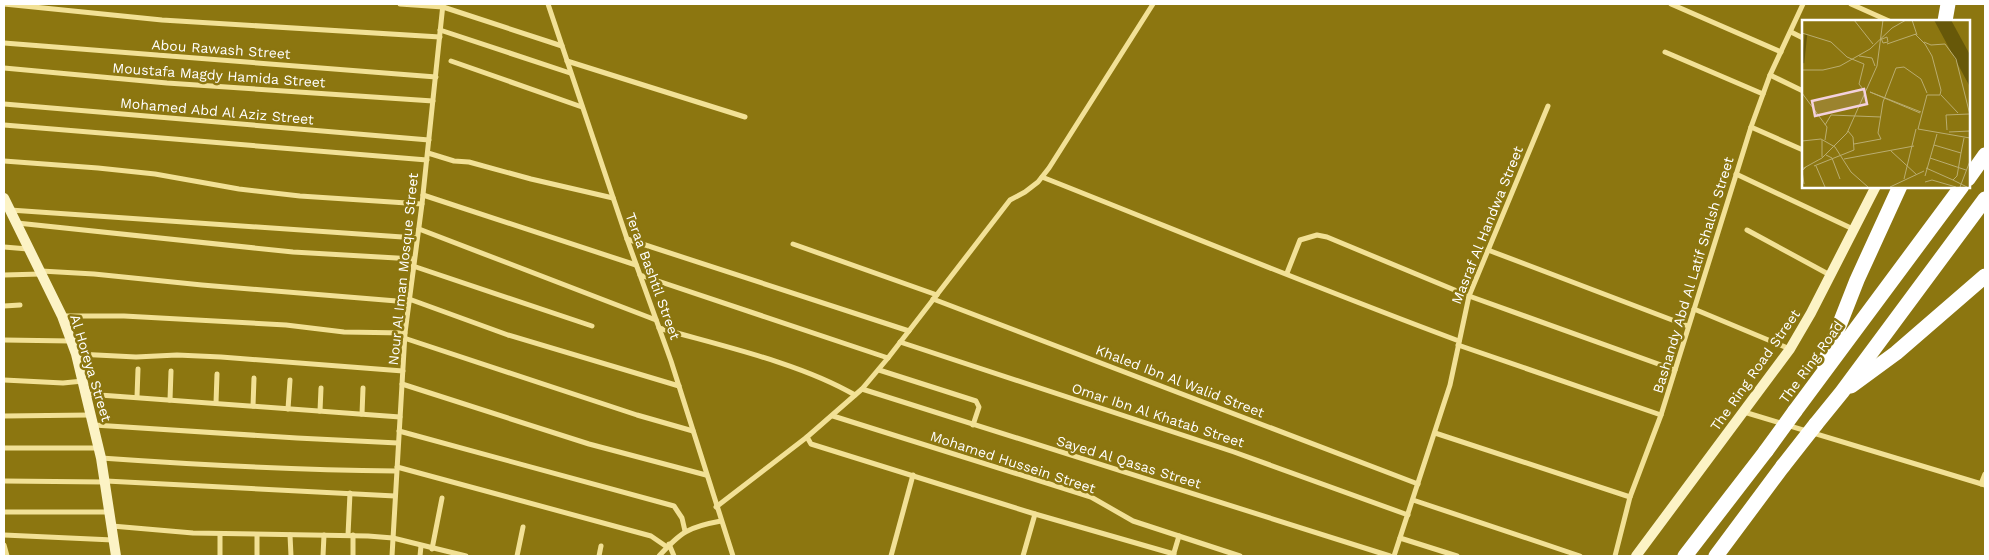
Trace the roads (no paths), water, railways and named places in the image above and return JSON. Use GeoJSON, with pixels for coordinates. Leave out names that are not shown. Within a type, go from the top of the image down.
{"type":"FeatureCollection","features":[{"type":"Feature","properties":{"kind":"highway"},"geometry":{"type":"LineString","coordinates":[[1945,20],[1948,4]]}},
{"type":"Feature","properties":{"kind":"highway"},"geometry":{"type":"LineString","coordinates":[[1969,178],[1985,155]]}},
{"type":"Feature","properties":{"kind":"highway"},"geometry":{"type":"LineString","coordinates":[[1820,378],[1844,312],[1899,188]]}},
{"type":"Feature","properties":{"kind":"highway","name":"The Ring Road"},"geometry":{"type":"LineString","coordinates":[[1685,556],[1766,451],[1961,188]]}},
{"type":"Feature","properties":{"kind":"highway"},"geometry":{"type":"LineString","coordinates":[[1716,556],[1783,466],[1842,392],[1985,199]]}},
{"type":"Feature","properties":{"kind":"highway"},"geometry":{"type":"LineString","coordinates":[[1842,392],[1896,353],[1985,276]]}},
{"type":"Feature","properties":{"kind":"street"},"geometry":{"type":"LineString","coordinates":[[4,4],[162,20],[440,37]]}},
{"type":"Feature","properties":{"kind":"street"},"geometry":{"type":"LineString","coordinates":[[400,4],[443,6],[562,46]]}},
{"type":"Feature","properties":{"kind":"street","name":"Teraa Bashtil Street"},"geometry":{"type":"LineString","coordinates":[[548,4],[570,73],[679,386],[733,556]]}},
{"type":"Feature","properties":{"kind":"street"},"geometry":{"type":"LineString","coordinates":[[716,507],[833,416],[879,370],[1010,200],[1025,192],[1042,177],[1056,160],[1153,4]]}},
{"type":"Feature","properties":{"kind":"street"},"geometry":{"type":"LineString","coordinates":[[1671,4],[1781,52]]}},
{"type":"Feature","properties":{"kind":"street","name":"Bashandy Abd Al Latif Shalsh Street"},"geometry":{"type":"LineString","coordinates":[[1615,556],[1630,497],[1661,415],[1751,127],[1770,75],[1803,4]]}},
{"type":"Feature","properties":{"kind":"street"},"geometry":{"type":"LineString","coordinates":[[1851,4],[1887,20]]}},
{"type":"Feature","properties":{"kind":"street","name":"Nour Al Iman Mosque Street"},"geometry":{"type":"LineString","coordinates":[[392,556],[404,336],[422,204],[443,6]]}},
{"type":"Feature","properties":{"kind":"street"},"geometry":{"type":"LineString","coordinates":[[440,30],[570,73]]}},
{"type":"Feature","properties":{"kind":"street"},"geometry":{"type":"LineString","coordinates":[[1790,32],[1802,38]]}},
{"type":"Feature","properties":{"kind":"street","name":"Abou Rawash Street"},"geometry":{"type":"LineString","coordinates":[[4,43],[436,77]]}},
{"type":"Feature","properties":{"kind":"street"},"geometry":{"type":"LineString","coordinates":[[1665,52],[1763,94]]}},
{"type":"Feature","properties":{"kind":"street"},"geometry":{"type":"LineString","coordinates":[[451,61],[582,107]]}},
{"type":"Feature","properties":{"kind":"street"},"geometry":{"type":"LineString","coordinates":[[567,61],[745,117]]}},
{"type":"Feature","properties":{"kind":"street","name":"Moustafa Magdy Hamida Street"},"geometry":{"type":"LineString","coordinates":[[4,68],[166,83],[433,102]]}},
{"type":"Feature","properties":{"kind":"street"},"geometry":{"type":"LineString","coordinates":[[1770,75],[1802,91]]}},
{"type":"Feature","properties":{"kind":"street","name":"Mohamed Abd Al Aziz Street"},"geometry":{"type":"LineString","coordinates":[[4,104],[429,140]]}},
{"type":"Feature","properties":{"kind":"street","name":"Masraf Al Handwa Street"},"geometry":{"type":"LineString","coordinates":[[1394,556],[1450,385],[1469,296],[1548,106]]}},
{"type":"Feature","properties":{"kind":"street"},"geometry":{"type":"LineString","coordinates":[[4,125],[427,160]]}},
{"type":"Feature","properties":{"kind":"street"},"geometry":{"type":"LineString","coordinates":[[1751,127],[1802,150]]}},
{"type":"Feature","properties":{"kind":"street"},"geometry":{"type":"LineString","coordinates":[[428,153],[454,161],[469,162],[613,198]]}},
{"type":"Feature","properties":{"kind":"street"},"geometry":{"type":"LineString","coordinates":[[4,161],[145,173],[239,189],[300,196],[422,204]]}},
{"type":"Feature","properties":{"kind":"street"},"geometry":{"type":"LineString","coordinates":[[1736,174],[1854,230]]}},
{"type":"Feature","properties":{"kind":"street"},"geometry":{"type":"LineString","coordinates":[[1042,177],[1459,343],[1661,415]]}},
{"type":"Feature","properties":{"kind":"street","name":"The Ring Road Street"},"geometry":{"type":"LineString","coordinates":[[1636,556],[1790,349],[1811,314],[1875,188]]}},
{"type":"Feature","properties":{"kind":"street"},"geometry":{"type":"LineString","coordinates":[[423,195],[636,265]]}},
{"type":"Feature","properties":{"kind":"street","name":"Al Horeya Street"},"geometry":{"type":"LineString","coordinates":[[4,198],[62,316],[76,354],[106,481],[116,556]]}},
{"type":"Feature","properties":{"kind":"street"},"geometry":{"type":"LineString","coordinates":[[11,215],[417,238]]}},
{"type":"Feature","properties":{"kind":"street"},"geometry":{"type":"LineString","coordinates":[[11,215],[293,252],[414,259]]}},
{"type":"Feature","properties":{"kind":"street"},"geometry":{"type":"LineString","coordinates":[[418,229],[656,320]]}},
{"type":"Feature","properties":{"kind":"street"},"geometry":{"type":"LineString","coordinates":[[1747,230],[1830,275]]}},
{"type":"Feature","properties":{"kind":"street"},"geometry":{"type":"LineString","coordinates":[[1287,274],[1300,240],[1317,235],[1326,237],[1469,296],[1675,370]]}},
{"type":"Feature","properties":{"kind":"street"},"geometry":{"type":"LineString","coordinates":[[627,239],[909,331]]}},
{"type":"Feature","properties":{"kind":"street","name":"Khaled Ibn Al Walid Street"},"geometry":{"type":"LineString","coordinates":[[793,244],[1418,484]]}},
{"type":"Feature","properties":{"kind":"street"},"geometry":{"type":"LineString","coordinates":[[4,247],[29,249]]}},
{"type":"Feature","properties":{"kind":"street"},"geometry":{"type":"LineString","coordinates":[[1488,250],[1688,326]]}},
{"type":"Feature","properties":{"kind":"street"},"geometry":{"type":"LineString","coordinates":[[414,266],[592,326]]}},
{"type":"Feature","properties":{"kind":"street"},"geometry":{"type":"LineString","coordinates":[[4,275],[41,272],[94,274],[202,285],[409,301],[508,335],[679,386]]}},
{"type":"Feature","properties":{"kind":"street"},"geometry":{"type":"LineString","coordinates":[[640,275],[888,358]]}},
{"type":"Feature","properties":{"kind":"street"},"geometry":{"type":"LineString","coordinates":[[4,306],[20,305]]}},
{"type":"Feature","properties":{"kind":"street"},"geometry":{"type":"LineString","coordinates":[[1694,308],[1790,349]]}},
{"type":"Feature","properties":{"kind":"street"},"geometry":{"type":"LineString","coordinates":[[62,316],[124,316],[286,325],[344,332],[404,336],[637,415],[693,431]]}},
{"type":"Feature","properties":{"kind":"street"},"geometry":{"type":"LineString","coordinates":[[659,328],[833,382],[855,395]]}},
{"type":"Feature","properties":{"kind":"street"},"geometry":{"type":"LineString","coordinates":[[4,340],[71,341]]}},
{"type":"Feature","properties":{"kind":"street","name":"Omar Ibn Al Khatab Street"},"geometry":{"type":"LineString","coordinates":[[900,342],[1234,452],[1408,515]]}},
{"type":"Feature","properties":{"kind":"street"},"geometry":{"type":"LineString","coordinates":[[76,354],[136,357],[177,355],[221,357],[403,371]]}},
{"type":"Feature","properties":{"kind":"street"},"geometry":{"type":"LineString","coordinates":[[137,397],[138,369]]}},
{"type":"Feature","properties":{"kind":"street"},"geometry":{"type":"LineString","coordinates":[[879,370],[976,401],[979,407],[973,425]]}},
{"type":"Feature","properties":{"kind":"street"},"geometry":{"type":"LineString","coordinates":[[170,400],[171,371]]}},
{"type":"Feature","properties":{"kind":"street"},"geometry":{"type":"LineString","coordinates":[[216,403],[217,374]]}},
{"type":"Feature","properties":{"kind":"street"},"geometry":{"type":"LineString","coordinates":[[253,406],[254,378]]}},
{"type":"Feature","properties":{"kind":"street"},"geometry":{"type":"LineString","coordinates":[[4,380],[63,383],[83,381]]}},
{"type":"Feature","properties":{"kind":"street"},"geometry":{"type":"LineString","coordinates":[[288,409],[290,380]]}},
{"type":"Feature","properties":{"kind":"street"},"geometry":{"type":"LineString","coordinates":[[402,384],[589,444],[706,475]]}},
{"type":"Feature","properties":{"kind":"street"},"geometry":{"type":"LineString","coordinates":[[320,411],[321,388]]}},
{"type":"Feature","properties":{"kind":"street"},"geometry":{"type":"LineString","coordinates":[[362,414],[363,388]]}},
{"type":"Feature","properties":{"kind":"street","name":"Sayed Al Qasas Street"},"geometry":{"type":"LineString","coordinates":[[862,389],[1390,556]]}},
{"type":"Feature","properties":{"kind":"street"},"geometry":{"type":"LineString","coordinates":[[86,394],[400,417]]}},
{"type":"Feature","properties":{"kind":"street"},"geometry":{"type":"LineString","coordinates":[[1744,412],[1983,484],[1985,474]]}},
{"type":"Feature","properties":{"kind":"street"},"geometry":{"type":"LineString","coordinates":[[4,416],[93,420],[297,438],[398,443]]}},
{"type":"Feature","properties":{"kind":"street","name":"Mohamed Hussein Street"},"geometry":{"type":"LineString","coordinates":[[833,416],[1091,497],[1124,517],[1240,556]]}},
{"type":"Feature","properties":{"kind":"street"},"geometry":{"type":"LineString","coordinates":[[399,430],[674,506],[682,518],[685,531]]}},
{"type":"Feature","properties":{"kind":"street"},"geometry":{"type":"LineString","coordinates":[[1435,433],[1630,497]]}},
{"type":"Feature","properties":{"kind":"street"},"geometry":{"type":"LineString","coordinates":[[807,437],[811,444],[1174,555],[1179,536]]}},
{"type":"Feature","properties":{"kind":"street"},"geometry":{"type":"LineString","coordinates":[[4,448],[100,453],[210,466],[306,470],[397,469],[650,536],[668,545],[674,556]]}},
{"type":"Feature","properties":{"kind":"street"},"geometry":{"type":"LineString","coordinates":[[891,556],[913,475]]}},
{"type":"Feature","properties":{"kind":"street"},"geometry":{"type":"LineString","coordinates":[[4,481],[106,481],[395,496]]}},
{"type":"Feature","properties":{"kind":"street"},"geometry":{"type":"LineString","coordinates":[[350,493],[352,556]]}},
{"type":"Feature","properties":{"kind":"street"},"geometry":{"type":"LineString","coordinates":[[432,549],[442,498]]}},
{"type":"Feature","properties":{"kind":"street"},"geometry":{"type":"LineString","coordinates":[[1413,500],[1580,556]]}},
{"type":"Feature","properties":{"kind":"street"},"geometry":{"type":"LineString","coordinates":[[4,512],[110,512]]}},
{"type":"Feature","properties":{"kind":"street"},"geometry":{"type":"LineString","coordinates":[[1023,556],[1035,514]]}},
{"type":"Feature","properties":{"kind":"street"},"geometry":{"type":"LineString","coordinates":[[659,556],[668,545],[685,531],[721,521]]}},
{"type":"Feature","properties":{"kind":"street"},"geometry":{"type":"LineString","coordinates":[[112,526],[220,534],[393,538],[465,556]]}},
{"type":"Feature","properties":{"kind":"street"},"geometry":{"type":"LineString","coordinates":[[517,556],[523,527]]}},
{"type":"Feature","properties":{"kind":"street"},"geometry":{"type":"LineString","coordinates":[[220,534],[220,556]]}},
{"type":"Feature","properties":{"kind":"street"},"geometry":{"type":"LineString","coordinates":[[257,535],[257,556]]}},
{"type":"Feature","properties":{"kind":"street"},"geometry":{"type":"LineString","coordinates":[[290,535],[291,556]]}},
{"type":"Feature","properties":{"kind":"street"},"geometry":{"type":"LineString","coordinates":[[4,536],[114,540]]}},
{"type":"Feature","properties":{"kind":"street"},"geometry":{"type":"LineString","coordinates":[[323,556],[324,536]]}},
{"type":"Feature","properties":{"kind":"street"},"geometry":{"type":"LineString","coordinates":[[1400,538],[1457,556]]}},
{"type":"Feature","properties":{"kind":"street"},"geometry":{"type":"LineString","coordinates":[[4,545],[6,555]]}},
{"type":"Feature","properties":{"kind":"street"},"geometry":{"type":"LineString","coordinates":[[420,556],[422,546]]}},
{"type":"Feature","properties":{"kind":"street"},"geometry":{"type":"LineString","coordinates":[[599,556],[601,546]]}},
{"type":"Feature","properties":{"kind":"street"},"geometry":{"type":"LineString","coordinates":[[1219,556],[1220,550]]}}]}
